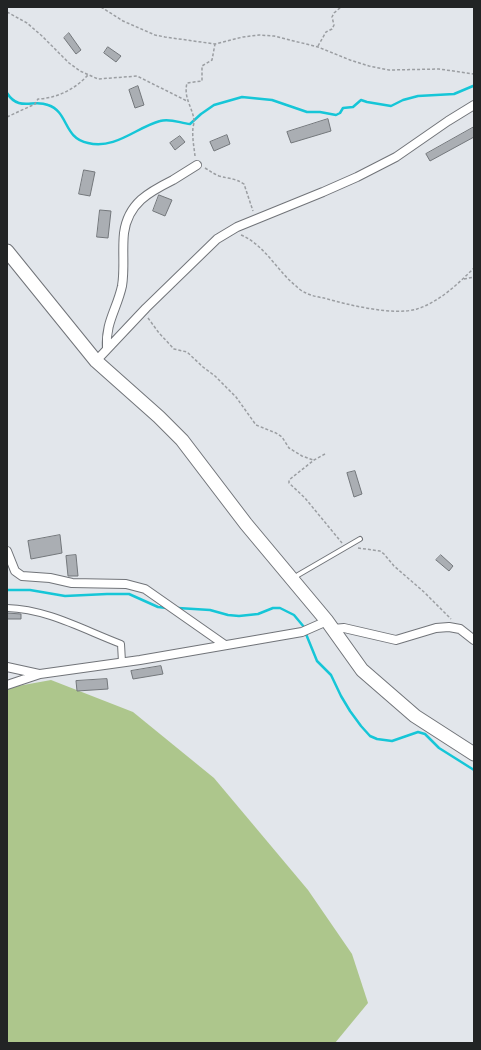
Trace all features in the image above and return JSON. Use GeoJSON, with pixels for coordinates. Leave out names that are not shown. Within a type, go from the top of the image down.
{"type":"FeatureCollection","features":[{"type":"Feature","properties":{"kind":"main road"},"geometry":{"type":"LineString","coordinates":[[7,251],[96,361],[159,417],[182,440],[246,524],[330,625],[362,670],[415,716],[474,754]]}},
{"type":"Feature","properties":{"kind":"street"},"geometry":{"type":"LineString","coordinates":[[96,361],[146,308],[207,248],[227,232],[357,177],[396,156],[448,121],[474,106]]}},
{"type":"Feature","properties":{"kind":"street"},"geometry":{"type":"LineString","coordinates":[[107,348],[106,336],[109,323],[122,285],[124,266],[124,233],[128,218],[138,201],[197,165]]}},
{"type":"Feature","properties":{"kind":"street"},"geometry":{"type":"LineString","coordinates":[[7,551],[13,562],[15,571],[22,576],[50,578],[72,583],[112,585],[126,584],[145,589],[225,645]]}},
{"type":"Feature","properties":{"kind":"street"},"geometry":{"type":"LineString","coordinates":[[7,608],[22,608],[47,615],[121,644],[122,662]]}},
{"type":"Feature","properties":{"kind":"street"},"geometry":{"type":"LineString","coordinates":[[7,685],[40,674],[302,632],[330,625],[396,640],[436,628],[448,627],[460,629],[474,640]]}},
{"type":"Feature","properties":{"kind":"street"},"geometry":{"type":"LineString","coordinates":[[7,667],[40,674]]}},
{"type":"Feature","properties":{"kind":"lane"},"geometry":{"type":"LineString","coordinates":[[294,580],[298,575],[360,539]]}},
{"type":"Feature","properties":{"kind":"path"},"geometry":{"type":"LineString","coordinates":[[101,7],[123,20],[155,35],[215,44],[243,37],[259,35],[274,36],[318,47],[362,65],[389,70],[439,69],[474,74]]}},
{"type":"Feature","properties":{"kind":"path"},"geometry":{"type":"LineString","coordinates":[[318,47],[326,32],[332,29],[334,25],[332,17],[341,7]]}},
{"type":"Feature","properties":{"kind":"path"},"geometry":{"type":"LineString","coordinates":[[7,12],[26,23],[42,36],[69,63],[88,75],[98,79],[137,76],[187,101]]}},
{"type":"Feature","properties":{"kind":"path"},"geometry":{"type":"LineString","coordinates":[[215,44],[212,60],[202,66],[202,80],[187,83],[186,87],[187,101],[193,114],[197,165],[212,173],[236,179],[244,184],[256,219]]}},
{"type":"Feature","properties":{"kind":"path"},"geometry":{"type":"LineString","coordinates":[[7,117],[35,104],[38,99],[54,97],[66,92],[80,83],[88,75]]}},
{"type":"Feature","properties":{"kind":"path"},"geometry":{"type":"LineString","coordinates":[[227,232],[244,236],[256,245],[268,256],[288,280],[307,294],[342,303],[394,311],[416,309],[435,301],[474,268]]}},
{"type":"Feature","properties":{"kind":"path"},"geometry":{"type":"LineString","coordinates":[[464,278],[474,277]]}},
{"type":"Feature","properties":{"kind":"path"},"geometry":{"type":"LineString","coordinates":[[146,308],[147,317],[169,344],[174,349],[187,352],[203,367],[216,376],[243,406],[256,425],[276,433],[282,437],[289,448],[302,456],[314,460]]}},
{"type":"Feature","properties":{"kind":"path"},"geometry":{"type":"LineString","coordinates":[[325,454],[314,460],[290,480],[289,483],[305,498],[346,548],[380,551],[443,609],[460,629]]}},
{"type":"Feature","properties":{"kind":"green space"},"geometry":{"type":"Polygon","coordinates":[[[51,680],[133,712],[214,778],[308,890],[352,954],[368,1003],[335,1043],[7,1043],[7,688],[51,680]]]}},
{"type":"Feature","properties":{"kind":"building"},"geometry":{"type":"Polygon","coordinates":[[[69,33],[81,50],[76,54],[64,38],[69,33]]]}},
{"type":"Feature","properties":{"kind":"building"},"geometry":{"type":"Polygon","coordinates":[[[108,47],[121,56],[116,62],[104,53],[108,47]]]}},
{"type":"Feature","properties":{"kind":"building"},"geometry":{"type":"Polygon","coordinates":[[[138,86],[144,105],[135,108],[129,90],[138,86]]]}},
{"type":"Feature","properties":{"kind":"building"},"geometry":{"type":"Polygon","coordinates":[[[328,119],[331,131],[291,143],[287,132],[328,119]]]}},
{"type":"Feature","properties":{"kind":"building"},"geometry":{"type":"Polygon","coordinates":[[[474,127],[474,137],[430,161],[426,154],[474,127]]]}},
{"type":"Feature","properties":{"kind":"building"},"geometry":{"type":"Polygon","coordinates":[[[227,135],[230,144],[214,151],[210,142],[227,135]]]}},
{"type":"Feature","properties":{"kind":"building"},"geometry":{"type":"Polygon","coordinates":[[[180,136],[185,142],[175,150],[170,143],[180,136]]]}},
{"type":"Feature","properties":{"kind":"building"},"geometry":{"type":"Polygon","coordinates":[[[84,170],[95,172],[90,196],[79,194],[84,170]]]}},
{"type":"Feature","properties":{"kind":"building"},"geometry":{"type":"Polygon","coordinates":[[[159,195],[172,200],[165,216],[153,211],[159,195]]]}},
{"type":"Feature","properties":{"kind":"building"},"geometry":{"type":"Polygon","coordinates":[[[100,210],[111,211],[108,238],[97,237],[100,210]]]}},
{"type":"Feature","properties":{"kind":"building"},"geometry":{"type":"Polygon","coordinates":[[[355,471],[362,494],[354,497],[347,473],[355,471]]]}},
{"type":"Feature","properties":{"kind":"building"},"geometry":{"type":"Polygon","coordinates":[[[60,535],[62,553],[31,559],[28,541],[60,535]]]}},
{"type":"Feature","properties":{"kind":"building"},"geometry":{"type":"Polygon","coordinates":[[[76,555],[78,576],[68,576],[66,556],[76,555]]]}},
{"type":"Feature","properties":{"kind":"building"},"geometry":{"type":"Polygon","coordinates":[[[441,555],[453,566],[449,571],[436,560],[441,555]]]}},
{"type":"Feature","properties":{"kind":"building"},"geometry":{"type":"Polygon","coordinates":[[[7,613],[21,614],[21,619],[7,619],[7,613]]]}},
{"type":"Feature","properties":{"kind":"building"},"geometry":{"type":"Polygon","coordinates":[[[161,666],[163,674],[133,679],[131,671],[161,666]]]}},
{"type":"Feature","properties":{"kind":"building"},"geometry":{"type":"Polygon","coordinates":[[[107,679],[108,689],[77,691],[76,681],[107,679]]]}},
{"type":"Feature","properties":{"kind":"waterway"},"geometry":{"type":"LineString","coordinates":[[7,93],[12,99],[21,104],[37,103],[55,108],[60,113],[74,136],[88,143],[98,144],[117,141],[151,124],[164,120],[190,124],[214,105],[242,97],[272,100],[307,112],[320,112],[336,115],[340,113],[343,108],[353,107],[361,100],[391,106],[403,100],[418,96],[454,94],[473,86]]}},
{"type":"Feature","properties":{"kind":"waterway"},"geometry":{"type":"LineString","coordinates":[[7,590],[30,590],[65,596],[129,594],[158,607],[167,608]]}},
{"type":"Feature","properties":{"kind":"waterway"},"geometry":{"type":"LineString","coordinates":[[178,608],[210,610],[228,615],[239,616],[258,614],[273,608],[280,608],[294,615],[304,627]]}},
{"type":"Feature","properties":{"kind":"waterway"},"geometry":{"type":"LineString","coordinates":[[306,634],[317,661],[331,675],[350,711],[370,736],[377,739],[392,741],[418,732],[425,734],[439,748],[474,770]]}}]}
